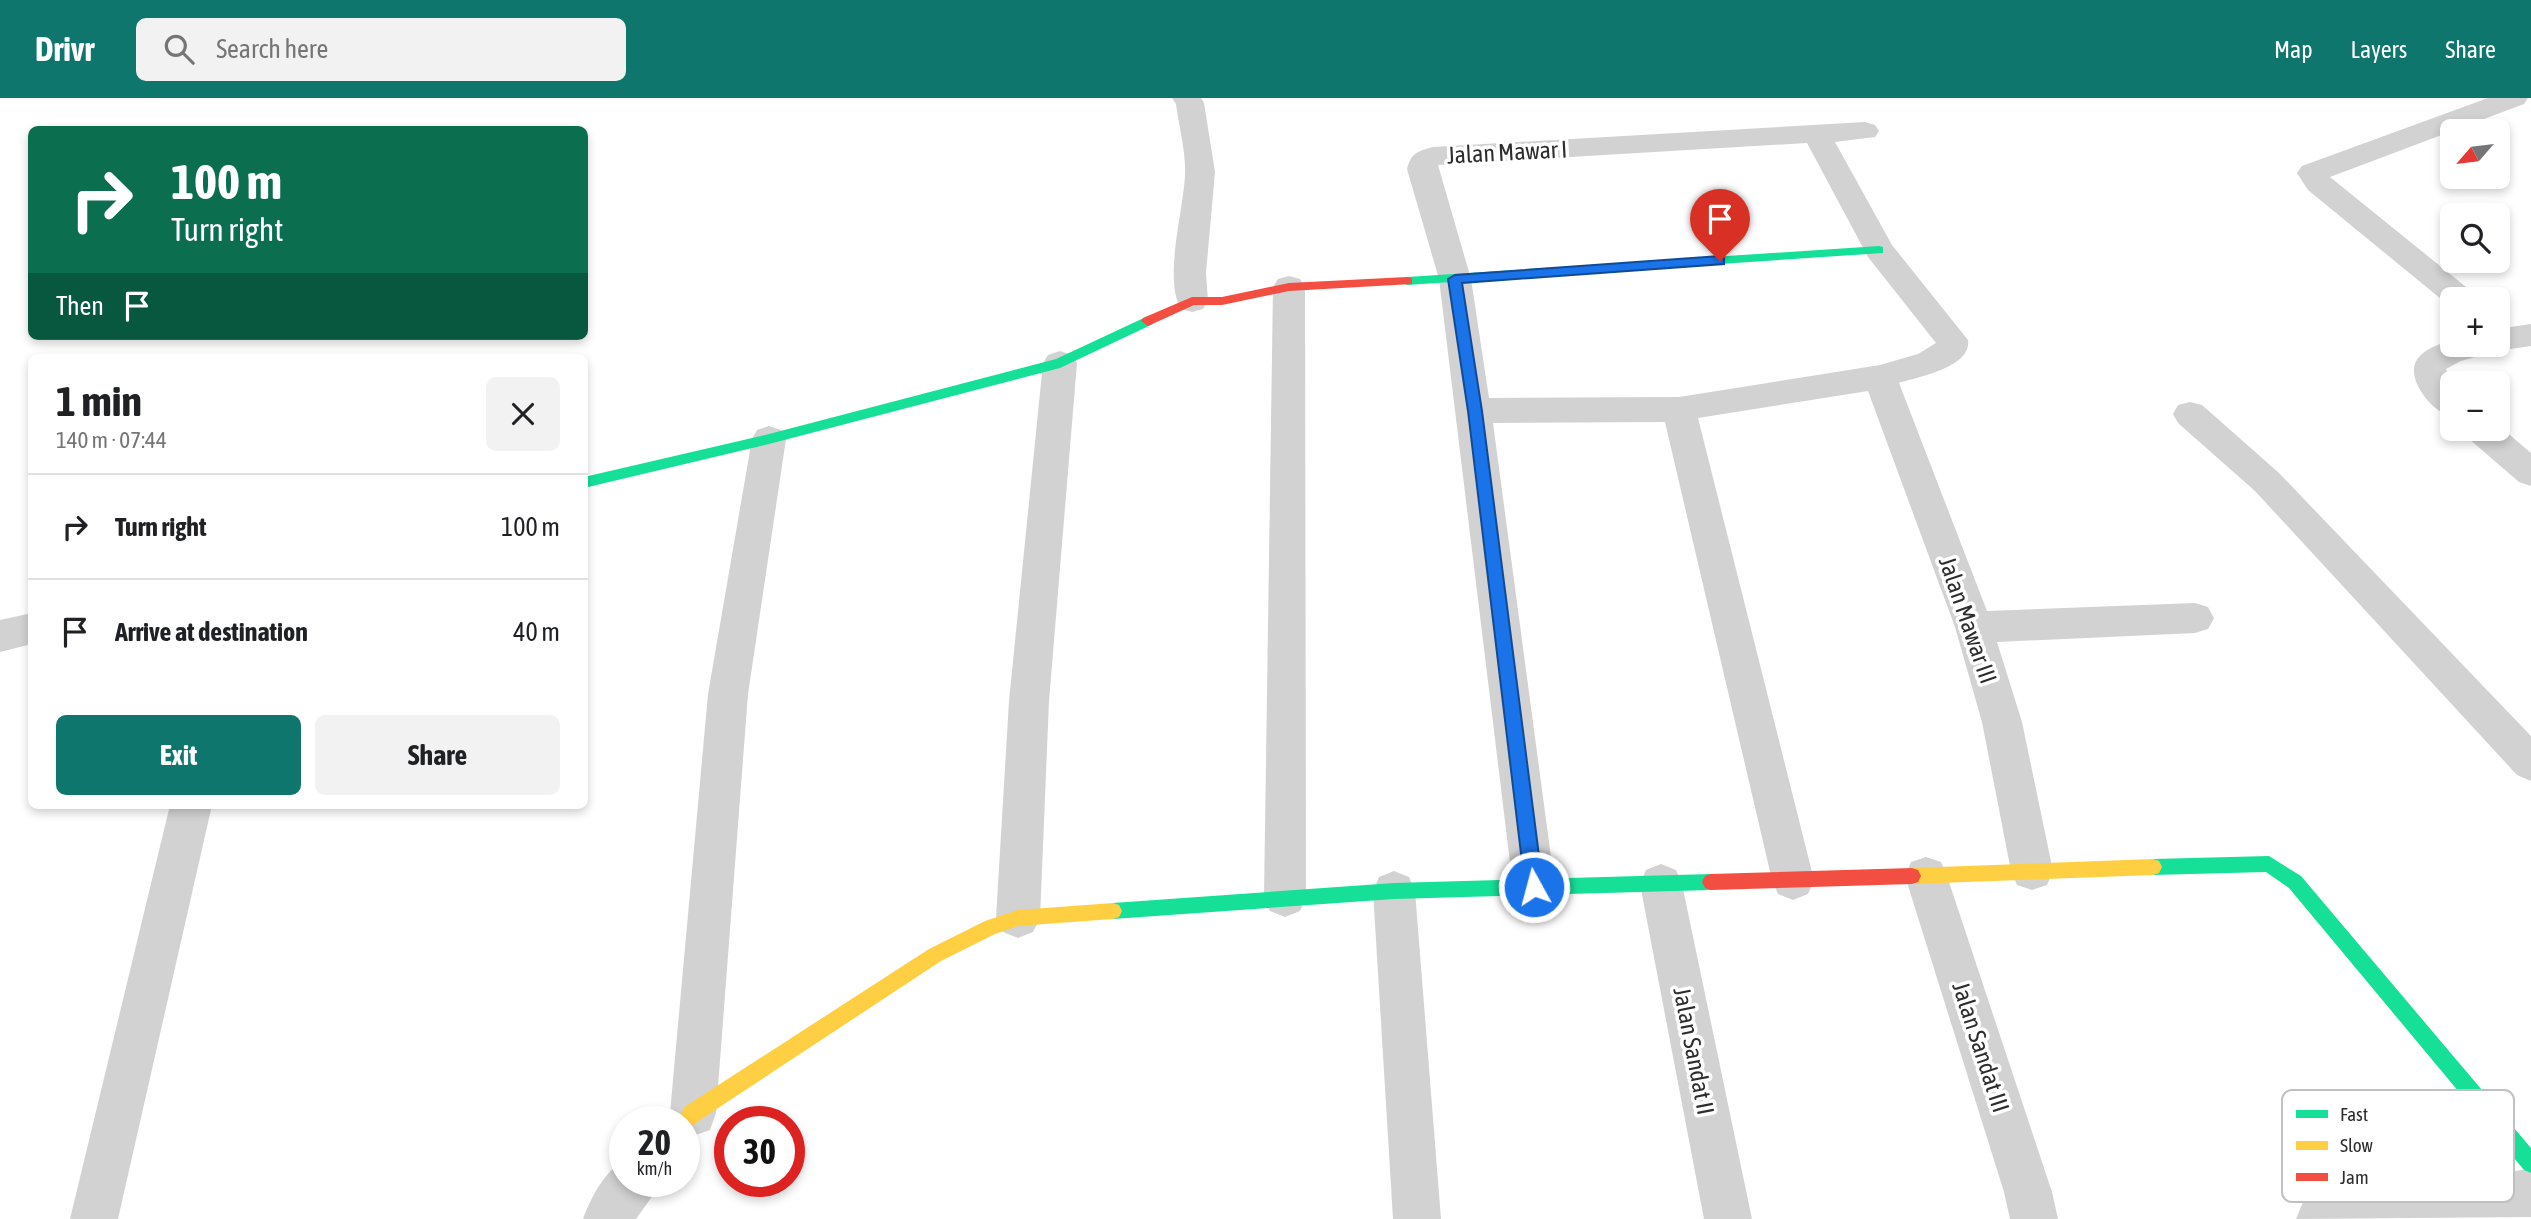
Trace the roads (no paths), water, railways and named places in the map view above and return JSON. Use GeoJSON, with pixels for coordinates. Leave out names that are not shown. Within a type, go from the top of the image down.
{"type":"FeatureCollection","features":[{"type":"Feature","properties":{"kind":"street"},"geometry":{"type":"LineString","coordinates":[[1186,98],[1194,124],[1200,172],[1190,273],[1192,301]]}},
{"type":"Feature","properties":{"kind":"street"},"geometry":{"type":"LineString","coordinates":[[2445,287],[2319,183],[2312,173],[2514,98]]}},
{"type":"Feature","properties":{"kind":"street","name":"Jalan Mawar I"},"geometry":{"type":"LineString","coordinates":[[1534,887],[1475,411],[1455,279],[1422,169],[1424,160],[1433,156],[1865,131]]}},
{"type":"Feature","properties":{"kind":"street"},"geometry":{"type":"LineString","coordinates":[[1475,411],[1679,409],[1880,377],[1943,356],[1952,348],[1952,340],[1879,250],[1817,135]]}},
{"type":"Feature","properties":{"kind":"street"},"geometry":{"type":"LineString","coordinates":[[588,482],[769,439],[1060,362],[1192,301],[1222,301],[1289,287],[1455,279],[1879,250]]}},
{"type":"Feature","properties":{"kind":"street"},"geometry":{"type":"LineString","coordinates":[[1285,897],[1289,287]]}},
{"type":"Feature","properties":{"kind":"street"},"geometry":{"type":"LineString","coordinates":[[2440,354],[2432,361],[2429,376],[2440,394]]}},
{"type":"Feature","properties":{"kind":"street"},"geometry":{"type":"LineString","coordinates":[[1018,918],[1029,701],[1060,362]]}},
{"type":"Feature","properties":{"kind":"street","name":"Jalan Mawar III"},"geometry":{"type":"LineString","coordinates":[[1880,377],[1974,627],[2002,722],[2032,870]]}},
{"type":"Feature","properties":{"kind":"street"},"geometry":{"type":"LineString","coordinates":[[1679,409],[1793,880]]}},
{"type":"Feature","properties":{"kind":"street"},"geometry":{"type":"LineString","coordinates":[[2190,414],[2267,482],[2531,763]]}},
{"type":"Feature","properties":{"kind":"street"},"geometry":{"type":"LineString","coordinates":[[690,1106],[728,694],[769,439]]}},
{"type":"Feature","properties":{"kind":"street"},"geometry":{"type":"LineString","coordinates":[[2494,441],[2531,473]]}},
{"type":"Feature","properties":{"kind":"street"},"geometry":{"type":"LineString","coordinates":[[1974,627],[2194,618]]}},
{"type":"Feature","properties":{"kind":"street"},"geometry":{"type":"LineString","coordinates":[[0,636],[28,629]]}},
{"type":"Feature","properties":{"kind":"street"},"geometry":{"type":"LineString","coordinates":[[94,1219],[190,809]]}},
{"type":"Feature","properties":{"kind":"street"},"geometry":{"type":"LineString","coordinates":[[700,1110],[935,955],[991,927],[1018,918],[1394,891],[1926,876],[2253,863],[2269,864],[2295,882],[2470,1090]]}},
{"type":"Feature","properties":{"kind":"street","name":"Jalan Sandat III"},"geometry":{"type":"LineString","coordinates":[[1926,876],[2028,1192],[2034,1219]]}},
{"type":"Feature","properties":{"kind":"street","name":"Jalan Sandat II"},"geometry":{"type":"LineString","coordinates":[[1661,884],[1728,1219]]}},
{"type":"Feature","properties":{"kind":"street"},"geometry":{"type":"LineString","coordinates":[[1394,891],[1417,1219]]}},
{"type":"Feature","properties":{"kind":"street"},"geometry":{"type":"LineString","coordinates":[[2514,1143],[2531,1163]]}},
{"type":"Feature","properties":{"kind":"street"},"geometry":{"type":"LineString","coordinates":[[607,1219],[623,1197]]}},
{"type":"Feature","properties":{"kind":"street"},"geometry":{"type":"LineString","coordinates":[[2320,1219],[2382,1215],[2470,1202]]}}]}
